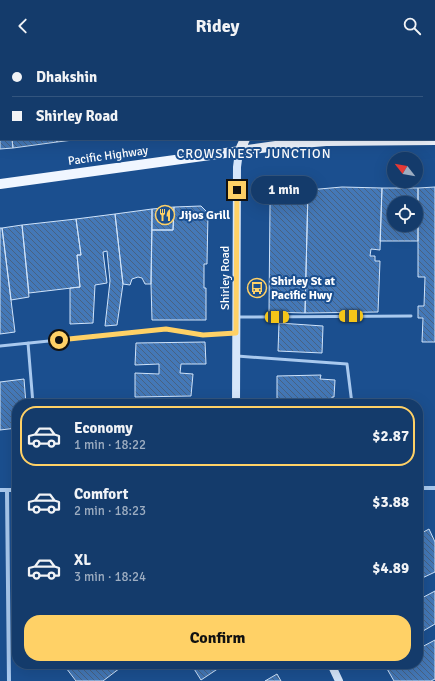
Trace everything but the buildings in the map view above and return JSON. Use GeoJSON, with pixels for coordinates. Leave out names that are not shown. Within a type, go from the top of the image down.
{"type":"FeatureCollection","features":[{"type":"Feature","properties":{"kind":"main road"},"geometry":{"type":"LineString","coordinates":[[239,152],[245,140]]}},
{"type":"Feature","properties":{"kind":"main road","name":"Pacific Highway"},"geometry":{"type":"LineString","coordinates":[[0,184],[290,144],[384,140],[435,140]]}},
{"type":"Feature","properties":{"kind":"main road","name":"Shirley Road"},"geometry":{"type":"LineString","coordinates":[[236,399],[237,167],[239,152]]}},
{"type":"Feature","properties":{"kind":"main road"},"geometry":{"type":"LineString","coordinates":[[333,669],[339,681]]}},
{"type":"Feature","properties":{"kind":"street"},"geometry":{"type":"LineString","coordinates":[[423,488],[435,488]]}},
{"type":"Feature","properties":{"kind":"street"},"geometry":{"type":"LineString","coordinates":[[0,490],[12,490]]}},
{"type":"Feature","properties":{"kind":"street"},"geometry":{"type":"LineString","coordinates":[[6,490],[9,681]]}},
{"type":"Feature","properties":{"kind":"lane"},"geometry":{"type":"LineString","coordinates":[[237,317],[411,316]]}},
{"type":"Feature","properties":{"kind":"lane"},"geometry":{"type":"LineString","coordinates":[[0,346],[166,329],[203,335],[236,333]]}},
{"type":"Feature","properties":{"kind":"lane"},"geometry":{"type":"LineString","coordinates":[[28,343],[33,399]]}},
{"type":"Feature","properties":{"kind":"lane"},"geometry":{"type":"LineString","coordinates":[[236,356],[347,364],[351,399]]}},
{"type":"Feature","properties":{"kind":"place","name":"Jijos Grill"},"geometry":{"type":"Point","coordinates":[165,215]}},
{"type":"Feature","properties":{"kind":"place","name":"Shirley St at Pacific Hwy"},"geometry":{"type":"Point","coordinates":[257,288]}},
{"type":"Feature","properties":{"kind":"district","name":"CROWS NEST JUNCTION"},"geometry":{"type":"Point","coordinates":[254,154]}},
{"type":"Feature","properties":{"kind":"route"},"geometry":{"type":"LineString","coordinates":[[59,340],[166,329],[203,335],[236,333],[237,190]]}}]}
